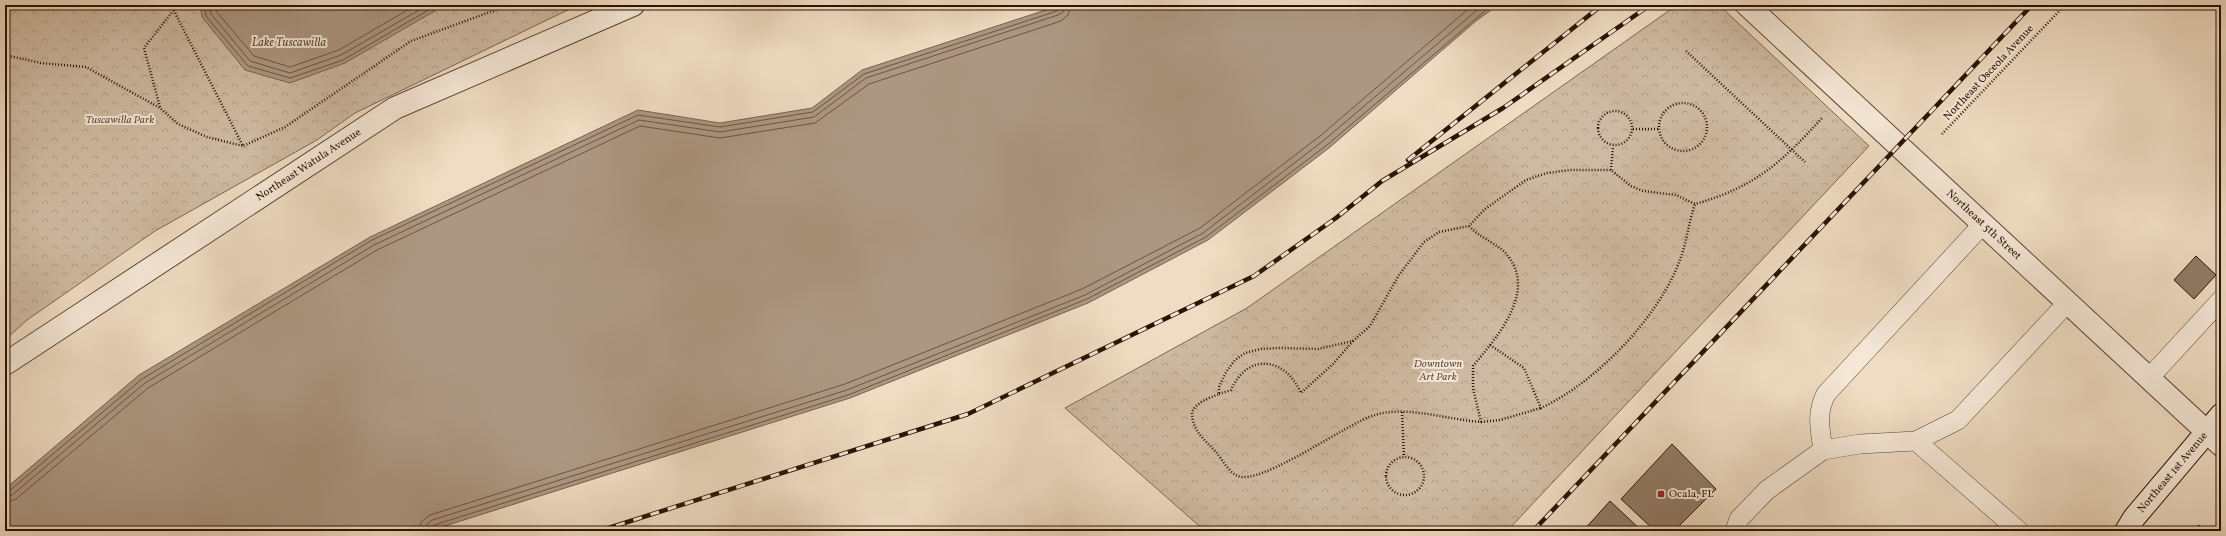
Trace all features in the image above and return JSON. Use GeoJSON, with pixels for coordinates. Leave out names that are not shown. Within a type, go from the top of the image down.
{"type":"FeatureCollection","features":[{"type":"Feature","properties":{"kind":"street","name":"Northeast Watula Avenue"},"geometry":{"type":"LineString","coordinates":[[5,364],[395,108],[633,5]]}},
{"type":"Feature","properties":{"kind":"street","name":"Northeast 5th Street"},"geometry":{"type":"LineString","coordinates":[[1747,5],[2213,438]]}},
{"type":"Feature","properties":{"kind":"street","name":"Northeast 1st Avenue"},"geometry":{"type":"LineString","coordinates":[[2126,531],[2134,518],[2213,438],[2221,415]]}},
{"type":"Feature","properties":{"kind":"lane"},"geometry":{"type":"LineString","coordinates":[[1823,450],[1818,421],[1820,406],[1826,394],[1983,224]]}},
{"type":"Feature","properties":{"kind":"lane"},"geometry":{"type":"LineString","coordinates":[[2149,378],[2221,300]]}},
{"type":"Feature","properties":{"kind":"lane"},"geometry":{"type":"LineString","coordinates":[[1735,531],[1739,519],[1767,490],[1823,450],[1860,444],[1916,441],[1958,420],[2068,302]]}},
{"type":"Feature","properties":{"kind":"lane"},"geometry":{"type":"LineString","coordinates":[[1916,441],[2019,531]]}},
{"type":"Feature","properties":{"kind":"path"},"geometry":{"type":"LineString","coordinates":[[171,5],[173,12],[243,146]]}},
{"type":"Feature","properties":{"kind":"path"},"geometry":{"type":"LineString","coordinates":[[5,55],[41,62],[86,67],[160,108],[178,124],[207,137],[243,146],[285,128],[411,41],[509,5]]}},
{"type":"Feature","properties":{"kind":"path","name":"Northeast Osceola Avenue"},"geometry":{"type":"LineString","coordinates":[[1942,134],[2065,5]]}},
{"type":"Feature","properties":{"kind":"path"},"geometry":{"type":"LineString","coordinates":[[160,108],[144,48],[173,12]]}},
{"type":"Feature","properties":{"kind":"path"},"geometry":{"type":"LineString","coordinates":[[1686,51],[1805,162]]}},
{"type":"Feature","properties":{"kind":"path"},"geometry":{"type":"LineString","coordinates":[[1683,102],[1699,107],[1707,121],[1706,136],[1702,143],[1688,151],[1672,148],[1661,137],[1659,129],[1660,120],[1668,107],[1683,102]]}},
{"type":"Feature","properties":{"kind":"path"},"geometry":{"type":"LineString","coordinates":[[1614,111],[1625,114],[1632,123],[1632,135],[1624,143],[1613,146],[1607,144],[1600,136],[1598,125],[1604,115],[1614,111]]}},
{"type":"Feature","properties":{"kind":"path"},"geometry":{"type":"LineString","coordinates":[[1695,204],[1681,258],[1655,305],[1634,332],[1587,379],[1560,399],[1541,408],[1500,420],[1481,422],[1402,412],[1375,414],[1256,476],[1245,478],[1238,476],[1231,471],[1224,461],[1198,434],[1194,426],[1192,412],[1194,407],[1219,394],[1231,390],[1236,379],[1254,366],[1266,364],[1277,366],[1288,372],[1296,380],[1301,393],[1370,326],[1399,275],[1424,242],[1439,232],[1469,226],[1485,209],[1526,180],[1548,173],[1570,170],[1611,170],[1631,186],[1643,192],[1676,194],[1695,204],[1717,198],[1757,179],[1792,150],[1822,118]]}},
{"type":"Feature","properties":{"kind":"path"},"geometry":{"type":"LineString","coordinates":[[1632,129],[1659,129]]}},
{"type":"Feature","properties":{"kind":"path"},"geometry":{"type":"LineString","coordinates":[[1611,170],[1613,146]]}},
{"type":"Feature","properties":{"kind":"path"},"geometry":{"type":"LineString","coordinates":[[1469,226],[1476,234],[1507,255],[1518,276],[1515,305],[1490,345],[1473,366],[1471,373],[1481,422]]}},
{"type":"Feature","properties":{"kind":"path"},"geometry":{"type":"LineString","coordinates":[[1219,394],[1219,387],[1226,372],[1235,360],[1245,353],[1261,349],[1278,348],[1318,349],[1354,341]]}},
{"type":"Feature","properties":{"kind":"path"},"geometry":{"type":"LineString","coordinates":[[1490,345],[1524,368],[1541,408]]}},
{"type":"Feature","properties":{"kind":"path"},"geometry":{"type":"LineString","coordinates":[[1402,412],[1404,457]]}},
{"type":"Feature","properties":{"kind":"path"},"geometry":{"type":"LineString","coordinates":[[1404,457],[1415,461],[1420,465],[1424,476],[1420,488],[1416,492],[1404,496],[1392,491],[1386,480],[1388,467],[1397,459],[1404,457]]}},
{"type":"Feature","properties":{"kind":"green space","name":"Tuscawilla Park"},"geometry":{"type":"Polygon","coordinates":[[[5,5],[578,5],[355,113],[317,140],[155,231],[27,320],[5,340],[5,5]]]}},
{"type":"Feature","properties":{"kind":"green space","name":"Downtown Art Park"},"geometry":{"type":"Polygon","coordinates":[[[1677,5],[1719,5],[1869,146],[1507,531],[1205,531],[1065,408],[1247,308],[1677,5]]]}},
{"type":"Feature","properties":{"kind":"water","name":"Lake Tuscawilla"},"geometry":{"type":"Polygon","coordinates":[[[200,5],[445,5],[345,63],[290,83],[245,70],[202,17],[200,5]]]}},
{"type":"Feature","properties":{"kind":"water"},"geometry":{"type":"Polygon","coordinates":[[[1061,5],[1498,5],[1476,21],[1329,148],[1208,240],[1088,303],[850,398],[429,531],[5,531],[5,489],[139,375],[370,237],[638,110],[720,123],[812,108],[862,70],[1061,5]]]}},
{"type":"Feature","properties":{"kind":"building"},"geometry":{"type":"Polygon","coordinates":[[[2196,256],[2216,275],[2194,299],[2174,280],[2196,256]]]}},
{"type":"Feature","properties":{"kind":"building"},"geometry":{"type":"Polygon","coordinates":[[[1672,444],[1716,489],[1674,531],[1655,531],[1621,499],[1672,444]]]}},
{"type":"Feature","properties":{"kind":"building"},"geometry":{"type":"Polygon","coordinates":[[[1610,501],[1642,531],[1583,531],[1610,501]]]}},
{"type":"Feature","properties":{"kind":"building"},"geometry":{"type":"Polygon","coordinates":[[[2199,525],[2205,531],[2194,531],[2199,525]]]}},
{"type":"Feature","properties":{"kind":"railway"},"geometry":{"type":"LineString","coordinates":[[1408,160],[1602,5]]}},
{"type":"Feature","properties":{"kind":"railway"},"geometry":{"type":"LineString","coordinates":[[599,531],[968,414],[1254,276],[1336,218],[1382,181],[1503,108],[1650,5]]}},
{"type":"Feature","properties":{"kind":"railway"},"geometry":{"type":"LineString","coordinates":[[1533,531],[2032,5]]}},
{"type":"Feature","properties":{"kind":"place","name":"Ocala, FL"},"geometry":{"type":"Point","coordinates":[1661,494]}}]}
